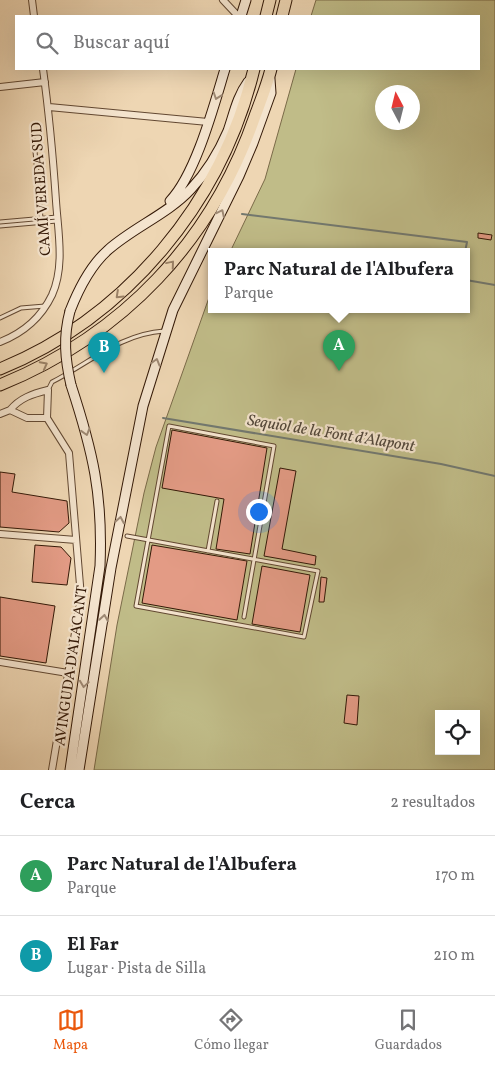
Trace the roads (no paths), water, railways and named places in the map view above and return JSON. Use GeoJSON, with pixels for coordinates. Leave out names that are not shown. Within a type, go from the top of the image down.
{"type":"FeatureCollection","features":[{"type":"Feature","properties":{"kind":"highway"},"geometry":{"type":"LineString","coordinates":[[266,15],[270,0]]}},
{"type":"Feature","properties":{"kind":"highway"},"geometry":{"type":"LineString","coordinates":[[0,385],[27,374],[69,352],[118,317],[161,276],[196,234],[233,173],[247,140],[270,71]]}},
{"type":"Feature","properties":{"kind":"highway"},"geometry":{"type":"LineString","coordinates":[[0,369],[63,338],[108,305],[148,267],[185,224],[219,166],[234,134],[253,73]]}},
{"type":"Feature","properties":{"kind":"main road"},"geometry":{"type":"LineString","coordinates":[[239,15],[246,0]]}},
{"type":"Feature","properties":{"kind":"main road"},"geometry":{"type":"LineString","coordinates":[[146,223],[179,191],[208,122],[225,70]]}},
{"type":"Feature","properties":{"kind":"main road","name":"AVINGUDA D'ALACANT"},"geometry":{"type":"LineString","coordinates":[[79,770],[111,568],[143,406],[165,331],[253,143],[270,93],[270,71]]}},
{"type":"Feature","properties":{"kind":"main road"},"geometry":{"type":"LineString","coordinates":[[146,223],[170,208],[191,190],[206,170],[228,131],[241,92],[253,73]]}},
{"type":"Feature","properties":{"kind":"main road","name":"AVINGUDA D'ALACANT"},"geometry":{"type":"LineString","coordinates":[[70,770],[100,566],[102,534],[97,477],[88,437],[66,365],[64,342],[70,311],[90,269],[108,250],[146,223]]}},
{"type":"Feature","properties":{"kind":"street"},"geometry":{"type":"LineString","coordinates":[[32,0],[34,15]]}},
{"type":"Feature","properties":{"kind":"street"},"geometry":{"type":"LineString","coordinates":[[223,0],[238,15]]}},
{"type":"Feature","properties":{"kind":"street","name":"CAMÍ VEREDA SUD"},"geometry":{"type":"LineString","coordinates":[[0,342],[27,328],[40,316],[52,295],[59,271],[58,219],[49,107],[42,70]]}},
{"type":"Feature","properties":{"kind":"street"},"geometry":{"type":"LineString","coordinates":[[0,87],[45,82]]}},
{"type":"Feature","properties":{"kind":"street"},"geometry":{"type":"LineString","coordinates":[[49,107],[208,122]]}},
{"type":"Feature","properties":{"kind":"street"},"geometry":{"type":"LineString","coordinates":[[0,414],[10,410],[25,397],[48,390],[47,418],[27,418],[10,410]]}},
{"type":"Feature","properties":{"kind":"street","name":"AVINGUDA D'ALACANT"},"geometry":{"type":"LineString","coordinates":[[47,418],[69,453],[81,596],[52,770]]}},
{"type":"Feature","properties":{"kind":"street"},"geometry":{"type":"LineString","coordinates":[[0,534],[76,540]]}},
{"type":"Feature","properties":{"kind":"street"},"geometry":{"type":"LineString","coordinates":[[0,662],[68,673]]}},
{"type":"Feature","properties":{"kind":"lane"},"geometry":{"type":"LineString","coordinates":[[34,140],[40,218]]}},
{"type":"Feature","properties":{"kind":"lane"},"geometry":{"type":"LineString","coordinates":[[0,222],[40,218],[58,219]]}},
{"type":"Feature","properties":{"kind":"lane"},"geometry":{"type":"LineString","coordinates":[[0,226],[58,219]]}},
{"type":"Feature","properties":{"kind":"lane"},"geometry":{"type":"LineString","coordinates":[[0,318],[21,308],[45,306]]}},
{"type":"Feature","properties":{"kind":"lane"},"geometry":{"type":"LineString","coordinates":[[48,390],[52,382],[129,338],[144,332],[165,331]]}},
{"type":"Feature","properties":{"kind":"lane"},"geometry":{"type":"LineString","coordinates":[[127,536],[148,540],[208,551],[254,559],[318,571],[304,637],[136,606],[148,540],[169,426],[274,446],[254,559],[244,618]]}},
{"type":"Feature","properties":{"kind":"lane"},"geometry":{"type":"LineString","coordinates":[[208,551],[217,501]]}},
{"type":"Feature","properties":{"kind":"waterway"},"geometry":{"type":"LineString","coordinates":[[242,214],[467,242],[466,248]]}},
{"type":"Feature","properties":{"kind":"waterway"},"geometry":{"type":"LineString","coordinates":[[470,281],[495,285]]}},
{"type":"Feature","properties":{"kind":"waterway","name":"Sequiol de la Font d’Alapont"},"geometry":{"type":"LineString","coordinates":[[163,418],[441,464],[495,476]]}},
{"type":"Feature","properties":{"kind":"place","name":"Parc Natural de l'Albufera"},"geometry":{"type":"Point","coordinates":[339,371]}},
{"type":"Feature","properties":{"kind":"place","name":"El Far"},"geometry":{"type":"Point","coordinates":[104,373]}}]}
